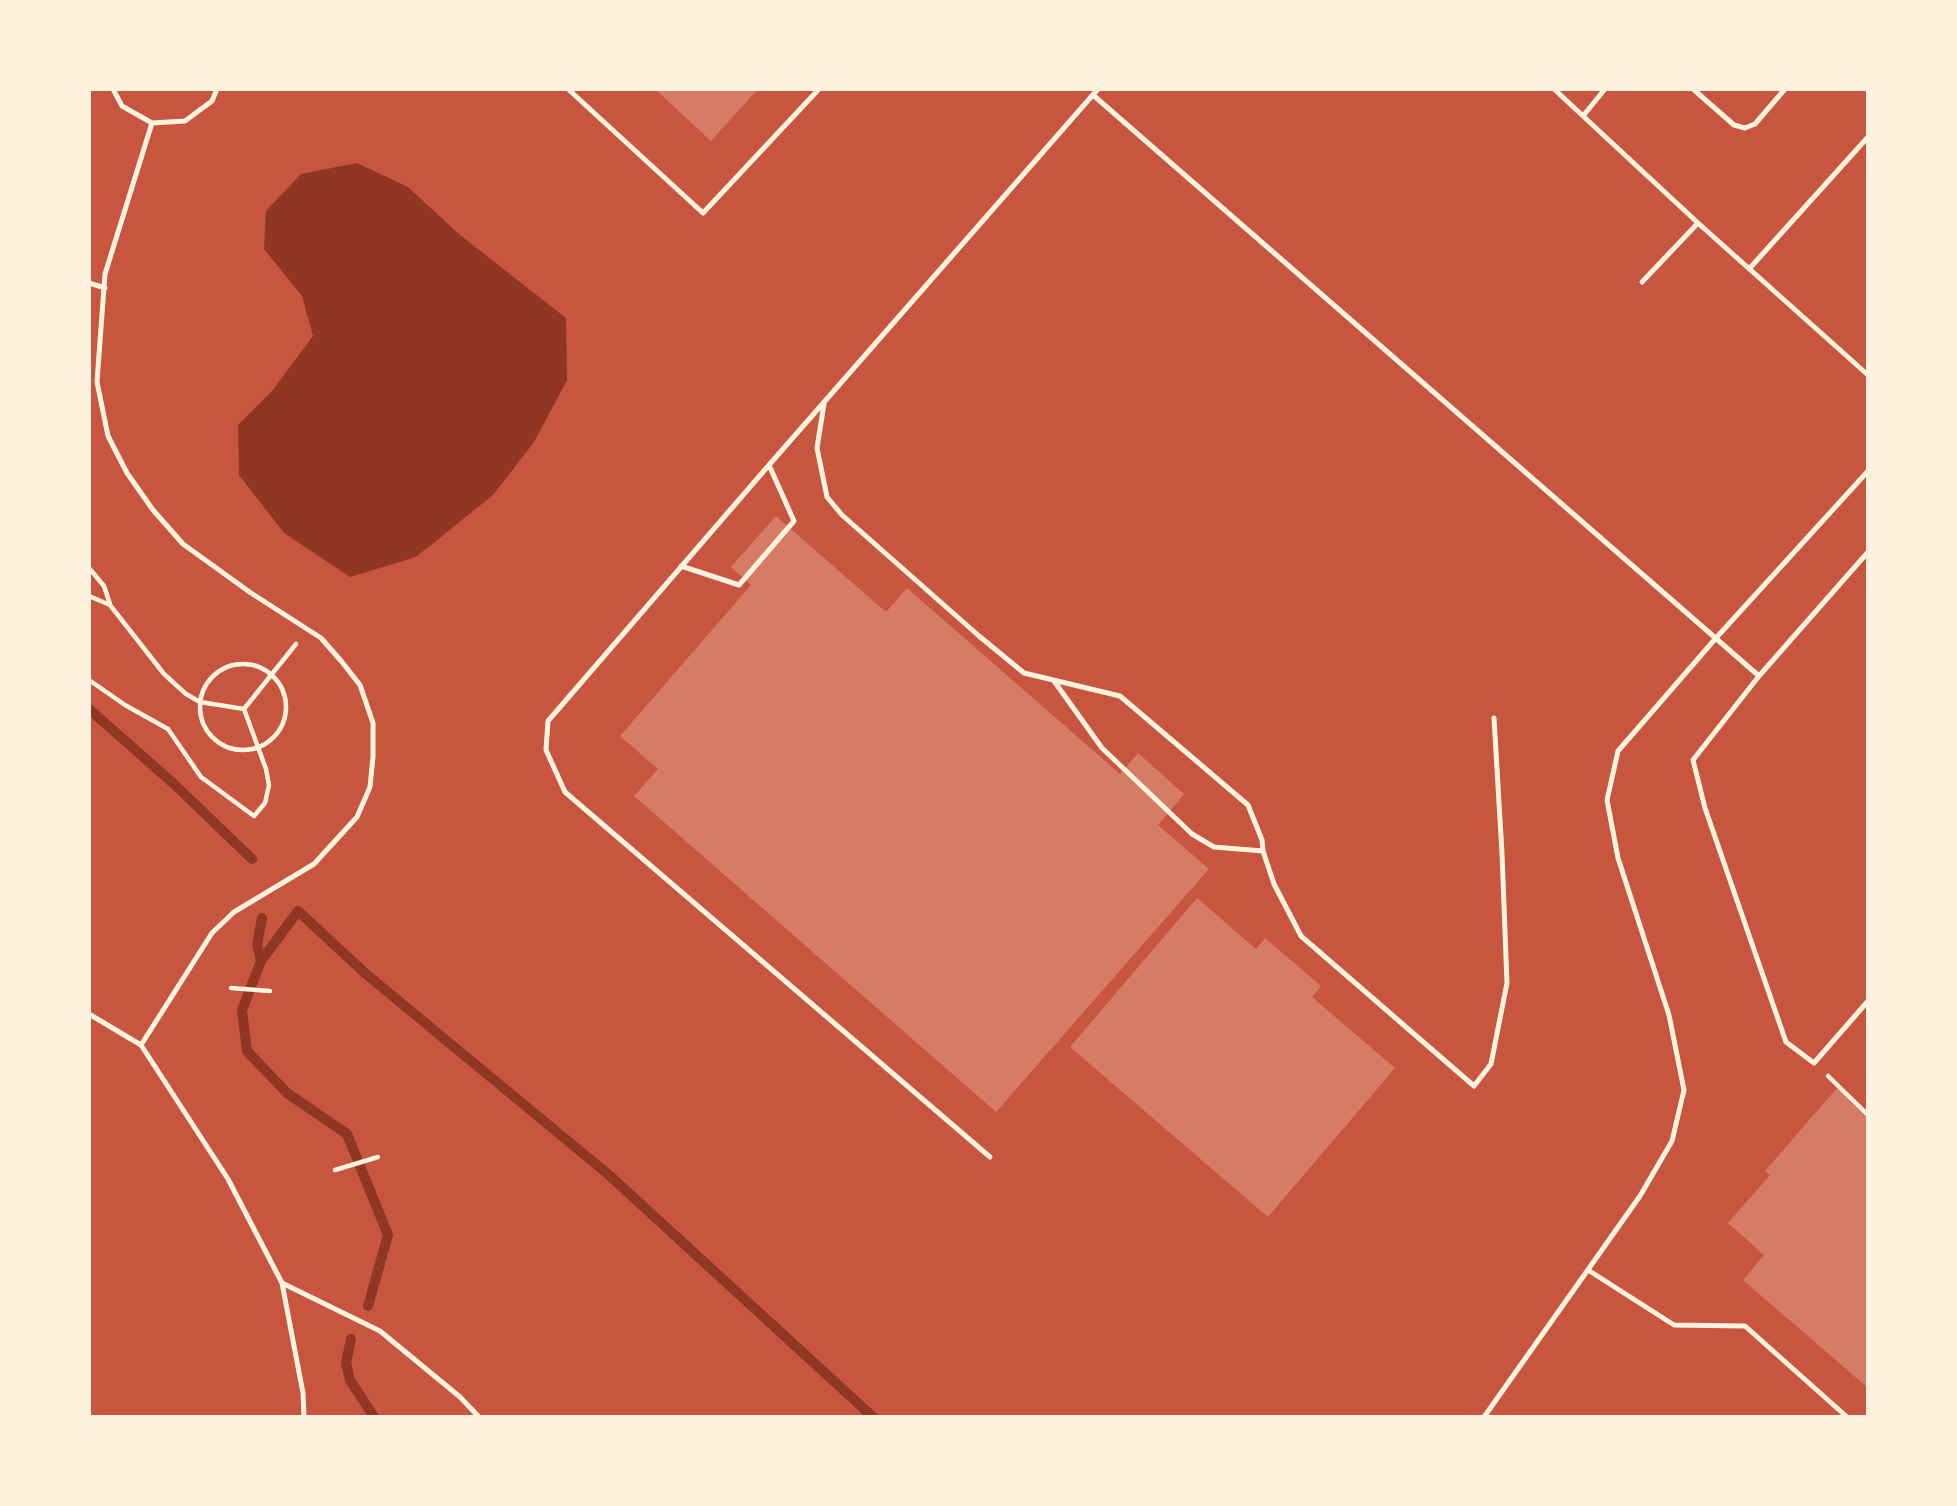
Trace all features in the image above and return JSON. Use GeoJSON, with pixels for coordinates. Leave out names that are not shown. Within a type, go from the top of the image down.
{"type":"FeatureCollection","features":[{"type":"Feature","properties":{"kind":"lane"},"geometry":{"type":"LineString","coordinates":[[113,89],[122,106],[152,123],[185,121],[212,101],[216,89]]}},
{"type":"Feature","properties":{"kind":"lane"},"geometry":{"type":"LineString","coordinates":[[568,89],[703,213],[819,89]]}},
{"type":"Feature","properties":{"kind":"lane"},"geometry":{"type":"LineString","coordinates":[[990,1157],[565,792],[546,750],[548,721],[1098,89]]}},
{"type":"Feature","properties":{"kind":"lane"},"geometry":{"type":"LineString","coordinates":[[1554,89],[1698,223],[1868,375]]}},
{"type":"Feature","properties":{"kind":"lane"},"geometry":{"type":"LineString","coordinates":[[1583,116],[1605,89]]}},
{"type":"Feature","properties":{"kind":"lane"},"geometry":{"type":"LineString","coordinates":[[1693,89],[1734,125],[1745,128],[1755,124],[1786,89]]}},
{"type":"Feature","properties":{"kind":"lane"},"geometry":{"type":"LineString","coordinates":[[1093,95],[1759,676]]}},
{"type":"Feature","properties":{"kind":"lane"},"geometry":{"type":"LineString","coordinates":[[141,1045],[212,933],[234,912],[314,864],[357,817],[370,788],[373,757],[373,723],[360,685],[321,638],[251,593],[183,544],[153,510],[127,473],[108,436],[97,382],[105,274],[152,123]]}},
{"type":"Feature","properties":{"kind":"lane"},"geometry":{"type":"LineString","coordinates":[[1749,269],[1868,137]]}},
{"type":"Feature","properties":{"kind":"lane"},"geometry":{"type":"LineString","coordinates":[[1642,282],[1698,223]]}},
{"type":"Feature","properties":{"kind":"lane"},"geometry":{"type":"LineString","coordinates":[[89,283],[105,288]]}},
{"type":"Feature","properties":{"kind":"lane"},"geometry":{"type":"LineString","coordinates":[[825,401],[817,448],[827,497],[842,515],[1024,673],[1119,696],[1248,805],[1262,840],[1274,884],[1301,936],[1474,1086],[1492,1064],[1507,983],[1494,718]]}},
{"type":"Feature","properties":{"kind":"lane"},"geometry":{"type":"LineString","coordinates":[[681,566],[739,585],[794,521],[769,465]]}},
{"type":"Feature","properties":{"kind":"lane"},"geometry":{"type":"LineString","coordinates":[[1484,1417],[1640,1196],[1672,1141],[1684,1090],[1670,1015],[1618,858],[1607,800],[1618,751],[1716,638],[1868,471]]}},
{"type":"Feature","properties":{"kind":"lane"},"geometry":{"type":"LineString","coordinates":[[1868,552],[1759,676],[1693,760],[1705,808],[1786,1042],[1814,1063],[1868,1001]]}},
{"type":"Feature","properties":{"kind":"lane"},"geometry":{"type":"LineString","coordinates":[[1054,681],[1102,748],[1192,834],[1214,847],[1263,850]]}},
{"type":"Feature","properties":{"kind":"lane"},"geometry":{"type":"LineString","coordinates":[[89,1014],[141,1045],[228,1179],[282,1283],[303,1393],[304,1417]]}},
{"type":"Feature","properties":{"kind":"lane"},"geometry":{"type":"LineString","coordinates":[[1588,1270],[1674,1325],[1745,1326],[1847,1417]]}},
{"type":"Feature","properties":{"kind":"lane"},"geometry":{"type":"LineString","coordinates":[[282,1283],[380,1331],[460,1397],[479,1417]]}},
{"type":"Feature","properties":{"kind":"path"},"geometry":{"type":"LineString","coordinates":[[89,568],[104,586],[110,605],[164,674],[186,694],[200,702],[244,709]]}},
{"type":"Feature","properties":{"kind":"path"},"geometry":{"type":"LineString","coordinates":[[89,596],[110,605]]}},
{"type":"Feature","properties":{"kind":"path"},"geometry":{"type":"LineString","coordinates":[[244,709],[307,629]]}},
{"type":"Feature","properties":{"kind":"path"},"geometry":{"type":"LineString","coordinates":[[239,664],[253,665],[272,675],[284,693],[287,707],[285,721],[268,744],[241,751],[227,748],[215,740],[206,729],[200,702],[204,688],[213,677],[225,668],[239,664]]}},
{"type":"Feature","properties":{"kind":"path"},"geometry":{"type":"LineString","coordinates":[[89,680],[125,705],[168,729],[201,777],[254,816],[265,803],[269,786],[266,769],[244,709]]}},
{"type":"Feature","properties":{"kind":"path"},"geometry":{"type":"LineString","coordinates":[[231,988],[270,991]]}},
{"type":"Feature","properties":{"kind":"path"},"geometry":{"type":"LineString","coordinates":[[1814,1063],[1868,1115]]}},
{"type":"Feature","properties":{"kind":"path"},"geometry":{"type":"LineString","coordinates":[[335,1170],[378,1157]]}},
{"type":"Feature","properties":{"kind":"shaded area"},"geometry":{"type":"Polygon","coordinates":[[[357,163],[408,187],[460,235],[566,318],[567,380],[534,442],[493,495],[416,557],[350,577],[284,533],[239,475],[238,425],[272,391],[313,336],[302,296],[264,249],[266,211],[301,174],[357,163]]]}},
{"type":"Feature","properties":{"kind":"building"},"geometry":{"type":"Polygon","coordinates":[[[655,89],[758,89],[711,141],[655,89]]]}},
{"type":"Feature","properties":{"kind":"building"},"geometry":{"type":"Polygon","coordinates":[[[776,516],[886,612],[907,588],[1120,774],[1138,753],[1184,794],[1158,825],[1209,869],[996,1112],[634,796],[658,769],[620,736],[751,585],[731,567],[776,516]]]}},
{"type":"Feature","properties":{"kind":"building"},"geometry":{"type":"Polygon","coordinates":[[[1197,898],[1256,949],[1265,938],[1321,986],[1312,997],[1395,1068],[1268,1217],[1070,1047],[1197,898]]]}},
{"type":"Feature","properties":{"kind":"building"},"geometry":{"type":"Polygon","coordinates":[[[1837,1088],[1864,1111],[1868,1107],[1868,1388],[1743,1280],[1764,1255],[1728,1223],[1770,1175],[1765,1171],[1837,1088]]]}},
{"type":"Feature","properties":{"kind":"waterway"},"geometry":{"type":"LineString","coordinates":[[89,709],[174,784],[252,859]]}},
{"type":"Feature","properties":{"kind":"waterway"},"geometry":{"type":"LineString","coordinates":[[368,1306],[388,1235],[347,1134],[287,1093],[247,1051],[242,1010],[261,961],[298,911],[366,974],[609,1175],[873,1417]]}},
{"type":"Feature","properties":{"kind":"waterway"},"geometry":{"type":"LineString","coordinates":[[261,961],[257,945],[262,918]]}},
{"type":"Feature","properties":{"kind":"waterway"},"geometry":{"type":"LineString","coordinates":[[351,1339],[346,1363],[350,1380],[374,1417]]}}]}
